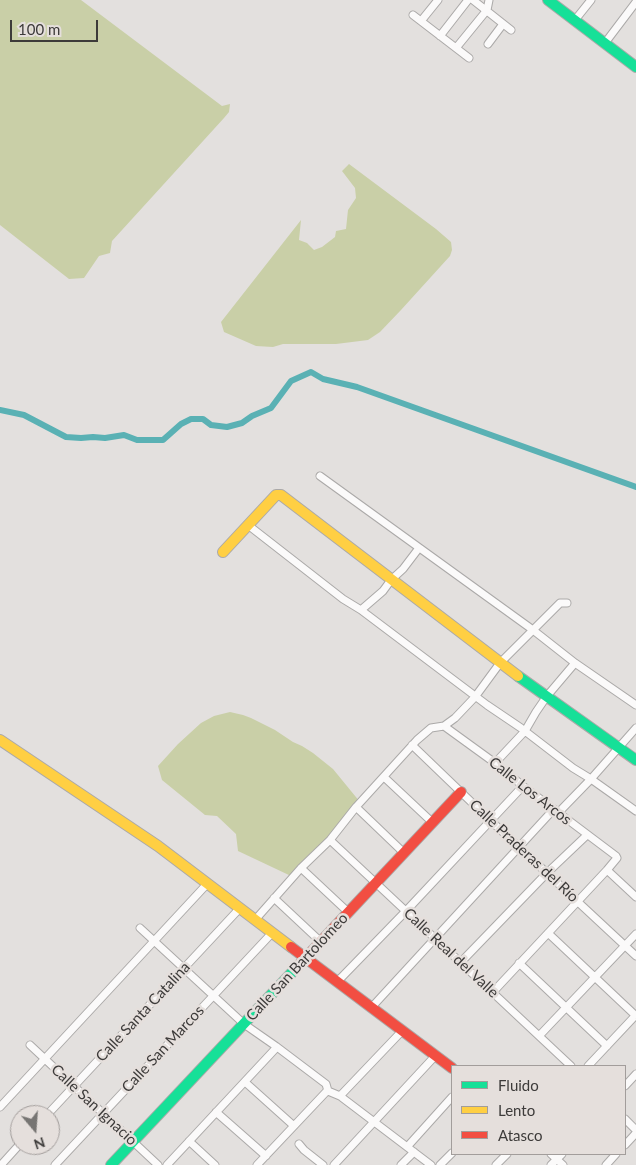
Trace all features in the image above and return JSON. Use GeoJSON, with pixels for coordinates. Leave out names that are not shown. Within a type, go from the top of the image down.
{"type":"FeatureCollection","features":[{"type":"Feature","properties":{"kind":"street"},"geometry":{"type":"LineString","coordinates":[[421,21],[438,0]]}},
{"type":"Feature","properties":{"kind":"street"},"geometry":{"type":"LineString","coordinates":[[440,36],[468,0]]}},
{"type":"Feature","properties":{"kind":"street"},"geometry":{"type":"LineString","coordinates":[[473,0],[512,30]]}},
{"type":"Feature","properties":{"kind":"street"},"geometry":{"type":"LineString","coordinates":[[456,48],[486,10],[489,0]]}},
{"type":"Feature","properties":{"kind":"street"},"geometry":{"type":"LineString","coordinates":[[548,0],[636,67]]}},
{"type":"Feature","properties":{"kind":"street"},"geometry":{"type":"LineString","coordinates":[[575,20],[591,0]]}},
{"type":"Feature","properties":{"kind":"street"},"geometry":{"type":"LineString","coordinates":[[604,42],[636,2]]}},
{"type":"Feature","properties":{"kind":"street"},"geometry":{"type":"LineString","coordinates":[[413,15],[469,58]]}},
{"type":"Feature","properties":{"kind":"street"},"geometry":{"type":"LineString","coordinates":[[488,44],[503,24]]}},
{"type":"Feature","properties":{"kind":"street"},"geometry":{"type":"LineString","coordinates":[[320,476],[636,706]]}},
{"type":"Feature","properties":{"kind":"street"},"geometry":{"type":"LineString","coordinates":[[223,552],[276,495],[281,495],[500,663],[636,760]]}},
{"type":"Feature","properties":{"kind":"street"},"geometry":{"type":"LineString","coordinates":[[248,525],[343,599],[361,610],[573,768],[636,811]]}},
{"type":"Feature","properties":{"kind":"street"},"geometry":{"type":"LineString","coordinates":[[361,610],[381,593],[419,548]]}},
{"type":"Feature","properties":{"kind":"street"},"geometry":{"type":"LineString","coordinates":[[255,920],[301,868],[330,840],[356,807],[412,745],[431,728],[444,726],[455,718],[476,697],[500,663],[560,603],[567,603]]}},
{"type":"Feature","properties":{"kind":"street"},"geometry":{"type":"LineString","coordinates":[[496,763],[525,731],[547,696],[575,662]]}},
{"type":"Feature","properties":{"kind":"street","name":"Calle Los Arcos"},"geometry":{"type":"LineString","coordinates":[[444,726],[496,763],[616,857],[607,870]]}},
{"type":"Feature","properties":{"kind":"street"},"geometry":{"type":"LineString","coordinates":[[370,1008],[519,847],[591,779],[636,728]]}},
{"type":"Feature","properties":{"kind":"street"},"geometry":{"type":"LineString","coordinates":[[0,740],[158,846],[370,1008],[451,1067]]}},
{"type":"Feature","properties":{"kind":"street","name":"Calle Praderas del Río"},"geometry":{"type":"LineString","coordinates":[[412,745],[636,956]]}},
{"type":"Feature","properties":{"kind":"street"},"geometry":{"type":"LineString","coordinates":[[384,776],[433,823]]}},
{"type":"Feature","properties":{"kind":"street"},"geometry":{"type":"LineString","coordinates":[[336,982],[406,911],[523,786]]}},
{"type":"Feature","properties":{"kind":"street","name":"Calle San Bartolomeo"},"geometry":{"type":"LineString","coordinates":[[111,1165],[461,792]]}},
{"type":"Feature","properties":{"kind":"street"},"geometry":{"type":"LineString","coordinates":[[356,807],[404,853]]}},
{"type":"Feature","properties":{"kind":"street"},"geometry":{"type":"LineString","coordinates":[[461,962],[547,873],[587,835]]}},
{"type":"Feature","properties":{"kind":"street","name":"Calle Real del Valle"},"geometry":{"type":"LineString","coordinates":[[330,840],[570,1065]]}},
{"type":"Feature","properties":{"kind":"street"},"geometry":{"type":"LineString","coordinates":[[301,868],[348,912]]}},
{"type":"Feature","properties":{"kind":"street"},"geometry":{"type":"LineString","coordinates":[[493,992],[607,870],[636,897]]}},
{"type":"Feature","properties":{"kind":"street"},"geometry":{"type":"LineString","coordinates":[[0,1107],[207,884]]}},
{"type":"Feature","properties":{"kind":"street"},"geometry":{"type":"LineString","coordinates":[[274,898],[321,942]]}},
{"type":"Feature","properties":{"kind":"street","name":"Calle Santa Catalina"},"geometry":{"type":"LineString","coordinates":[[56,1105],[240,908]]}},
{"type":"Feature","properties":{"kind":"street"},"geometry":{"type":"LineString","coordinates":[[140,928],[244,1024],[326,1084],[328,1091]]}},
{"type":"Feature","properties":{"kind":"street","name":"Calle San Marcos"},"geometry":{"type":"LineString","coordinates":[[55,1165],[272,933]]}},
{"type":"Feature","properties":{"kind":"street"},"geometry":{"type":"LineString","coordinates":[[548,933],[636,1015],[589,1065]]}},
{"type":"Feature","properties":{"kind":"street"},"geometry":{"type":"LineString","coordinates":[[539,1036],[636,934]]}},
{"type":"Feature","properties":{"kind":"street"},"geometry":{"type":"LineString","coordinates":[[519,963],[607,1046]]}},
{"type":"Feature","properties":{"kind":"street"},"geometry":{"type":"LineString","coordinates":[[340,1096],[402,1031]]}},
{"type":"Feature","properties":{"kind":"street","name":"Calle San Ignacio"},"geometry":{"type":"LineString","coordinates":[[30,1045],[158,1165]]}},
{"type":"Feature","properties":{"kind":"street"},"geometry":{"type":"LineString","coordinates":[[167,1165],[277,1047]]}},
{"type":"Feature","properties":{"kind":"street"},"geometry":{"type":"LineString","coordinates":[[334,1165],[436,1056]]}},
{"type":"Feature","properties":{"kind":"street"},"geometry":{"type":"LineString","coordinates":[[626,1085],[636,1074]]}},
{"type":"Feature","properties":{"kind":"street"},"geometry":{"type":"LineString","coordinates":[[245,1082],[294,1126]]}},
{"type":"Feature","properties":{"kind":"street"},"geometry":{"type":"LineString","coordinates":[[328,1091],[340,1096],[432,1165]]}},
{"type":"Feature","properties":{"kind":"street"},"geometry":{"type":"LineString","coordinates":[[257,1165],[328,1091]]}},
{"type":"Feature","properties":{"kind":"street"},"geometry":{"type":"LineString","coordinates":[[407,1147],[451,1098]]}},
{"type":"Feature","properties":{"kind":"street"},"geometry":{"type":"LineString","coordinates":[[216,1112],[266,1156]]}},
{"type":"Feature","properties":{"kind":"street"},"geometry":{"type":"LineString","coordinates":[[626,1120],[636,1131],[626,1144]]}},
{"type":"Feature","properties":{"kind":"street"},"geometry":{"type":"LineString","coordinates":[[189,1141],[215,1165]]}},
{"type":"Feature","properties":{"kind":"street"},"geometry":{"type":"LineString","coordinates":[[299,1144],[323,1165]]}},
{"type":"Feature","properties":{"kind":"street"},"geometry":{"type":"LineString","coordinates":[[401,1165],[414,1152]]}},
{"type":"Feature","properties":{"kind":"street"},"geometry":{"type":"LineString","coordinates":[[440,1165],[451,1154]]}},
{"type":"Feature","properties":{"kind":"street"},"geometry":{"type":"LineString","coordinates":[[1,1165],[10,1155]]}},
{"type":"Feature","properties":{"kind":"street"},"geometry":{"type":"LineString","coordinates":[[496,1165],[506,1155]]}},
{"type":"Feature","properties":{"kind":"street"},"geometry":{"type":"LineString","coordinates":[[606,1165],[615,1155]]}},
{"type":"Feature","properties":{"kind":"street"},"geometry":{"type":"LineString","coordinates":[[557,1159],[563,1165]]}},
{"type":"Feature","properties":{"kind":"green space"},"geometry":{"type":"Polygon","coordinates":[[[0,0],[81,0],[222,106],[230,104],[229,112],[224,118],[112,241],[110,253],[99,256],[84,278],[69,279],[0,225],[0,0]]]}},
{"type":"Feature","properties":{"kind":"green space"},"geometry":{"type":"Polygon","coordinates":[[[349,164],[451,242],[452,250],[450,256],[380,332],[368,340],[336,344],[283,344],[273,347],[256,346],[224,332],[221,322],[301,220],[299,240],[307,243],[314,250],[322,247],[335,237],[336,231],[346,229],[348,210],[356,198],[355,188],[342,171],[349,164]]]}},
{"type":"Feature","properties":{"kind":"green space"},"geometry":{"type":"Polygon","coordinates":[[[230,712],[251,718],[313,753],[333,769],[360,802],[358,809],[291,876],[238,851],[236,834],[217,816],[205,815],[162,780],[158,766],[178,744],[201,723],[214,716],[230,712]]]}},
{"type":"Feature","properties":{"kind":"waterway"},"geometry":{"type":"LineString","coordinates":[[0,410],[24,415],[66,437],[105,438],[124,435],[137,440],[163,440],[181,424],[191,419],[203,419],[211,425],[227,427],[242,423],[252,416],[271,408],[291,381],[311,372],[323,379],[357,387],[636,487]]}},
{"type":"Feature","properties":{"kind":"traffic: fast"},"geometry":{"type":"LineString","coordinates":[[548,0],[636,67]]}},
{"type":"Feature","properties":{"kind":"traffic: fast"},"geometry":{"type":"LineString","coordinates":[[518,676],[636,760]]}},
{"type":"Feature","properties":{"kind":"traffic: fast"},"geometry":{"type":"LineString","coordinates":[[111,1165],[299,965]]}},
{"type":"Feature","properties":{"kind":"traffic: slow"},"geometry":{"type":"LineString","coordinates":[[223,552],[276,495],[281,495],[518,676]]}},
{"type":"Feature","properties":{"kind":"traffic: slow"},"geometry":{"type":"LineString","coordinates":[[0,740],[158,846],[291,947]]}},
{"type":"Feature","properties":{"kind":"traffic: jam"},"geometry":{"type":"LineString","coordinates":[[299,965],[461,792]]}},
{"type":"Feature","properties":{"kind":"traffic: jam"},"geometry":{"type":"LineString","coordinates":[[291,947],[451,1067]]}}]}
